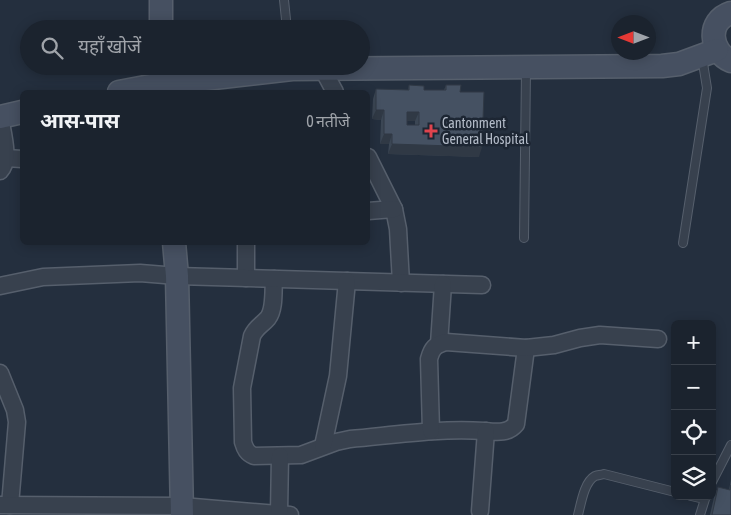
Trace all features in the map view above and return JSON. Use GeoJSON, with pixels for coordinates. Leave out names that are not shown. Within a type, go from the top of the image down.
{"type":"FeatureCollection","features":[{"type":"Feature","properties":{"kind":"street"},"geometry":{"type":"LineString","coordinates":[[161,0],[161,20]]}},
{"type":"Feature","properties":{"kind":"street"},"geometry":{"type":"LineString","coordinates":[[370,68],[526,68],[662,66],[679,64],[716,56],[713,34],[720,19],[731,13]]}},
{"type":"Feature","properties":{"kind":"street"},"geometry":{"type":"LineString","coordinates":[[127,90],[161,81],[217,75]]}},
{"type":"Feature","properties":{"kind":"street"},"geometry":{"type":"LineString","coordinates":[[326,75],[334,90]]}},
{"type":"Feature","properties":{"kind":"street"},"geometry":{"type":"LineString","coordinates":[[20,112],[0,117],[3,165],[20,160]]}},
{"type":"Feature","properties":{"kind":"street"},"geometry":{"type":"LineString","coordinates":[[370,160],[394,209],[398,229],[401,283]]}},
{"type":"Feature","properties":{"kind":"street"},"geometry":{"type":"LineString","coordinates":[[370,211],[394,209]]}},
{"type":"Feature","properties":{"kind":"street"},"geometry":{"type":"LineString","coordinates":[[174,245],[177,276],[182,510]]}},
{"type":"Feature","properties":{"kind":"street"},"geometry":{"type":"LineString","coordinates":[[246,245],[246,278]]}},
{"type":"Feature","properties":{"kind":"street"},"geometry":{"type":"LineString","coordinates":[[0,286],[43,277],[140,273],[177,276],[482,285]]}},
{"type":"Feature","properties":{"kind":"street"},"geometry":{"type":"LineString","coordinates":[[274,279],[270,313],[268,318],[255,329],[252,336],[242,388],[245,449],[254,456],[301,455],[323,446],[350,439],[431,431],[506,431],[513,429],[516,424],[526,348]]}},
{"type":"Feature","properties":{"kind":"street"},"geometry":{"type":"LineString","coordinates":[[323,446],[338,376],[347,281]]}},
{"type":"Feature","properties":{"kind":"street"},"geometry":{"type":"LineString","coordinates":[[439,344],[443,284]]}},
{"type":"Feature","properties":{"kind":"street"},"geometry":{"type":"LineString","coordinates":[[431,431],[430,359],[432,349],[439,344],[446,342],[526,348],[554,345],[600,335],[658,339]]}},
{"type":"Feature","properties":{"kind":"street"},"geometry":{"type":"LineString","coordinates":[[0,373],[15,410],[17,422],[5,505],[284,514],[280,456]]}},
{"type":"Feature","properties":{"kind":"street"},"geometry":{"type":"LineString","coordinates":[[480,511],[486,431]]}},
{"type":"Feature","properties":{"kind":"lane"},"geometry":{"type":"LineString","coordinates":[[284,0],[286,20]]}},
{"type":"Feature","properties":{"kind":"lane"},"geometry":{"type":"LineString","coordinates":[[683,243],[707,88],[716,56]]}},
{"type":"Feature","properties":{"kind":"lane"},"geometry":{"type":"LineString","coordinates":[[524,238],[526,68]]}},
{"type":"Feature","properties":{"kind":"lane"},"geometry":{"type":"LineString","coordinates":[[716,474],[731,445]]}},
{"type":"Feature","properties":{"kind":"lane"},"geometry":{"type":"LineString","coordinates":[[578,515],[590,481],[594,476],[604,474],[671,491]]}},
{"type":"Feature","properties":{"kind":"lane"},"geometry":{"type":"LineString","coordinates":[[700,515],[704,500]]}},
{"type":"Feature","properties":{"kind":"building"},"geometry":{"type":"Polygon","coordinates":[[[409,85],[424,86],[424,90],[446,90],[446,85],[461,85],[460,92],[484,92],[482,147],[392,144],[392,134],[384,134],[384,110],[376,110],[376,89],[409,90],[409,85]],[[407,112],[407,125],[419,125],[419,112],[407,112]]]}},
{"type":"Feature","properties":{"kind":"building"},"geometry":{"type":"Polygon","coordinates":[[[731,485],[731,515],[712,515],[718,487],[730,490],[731,485]]]}},
{"type":"Feature","properties":{"kind":"place","name":"Cantonment General Hospital"},"geometry":{"type":"Point","coordinates":[431,131]}}]}
